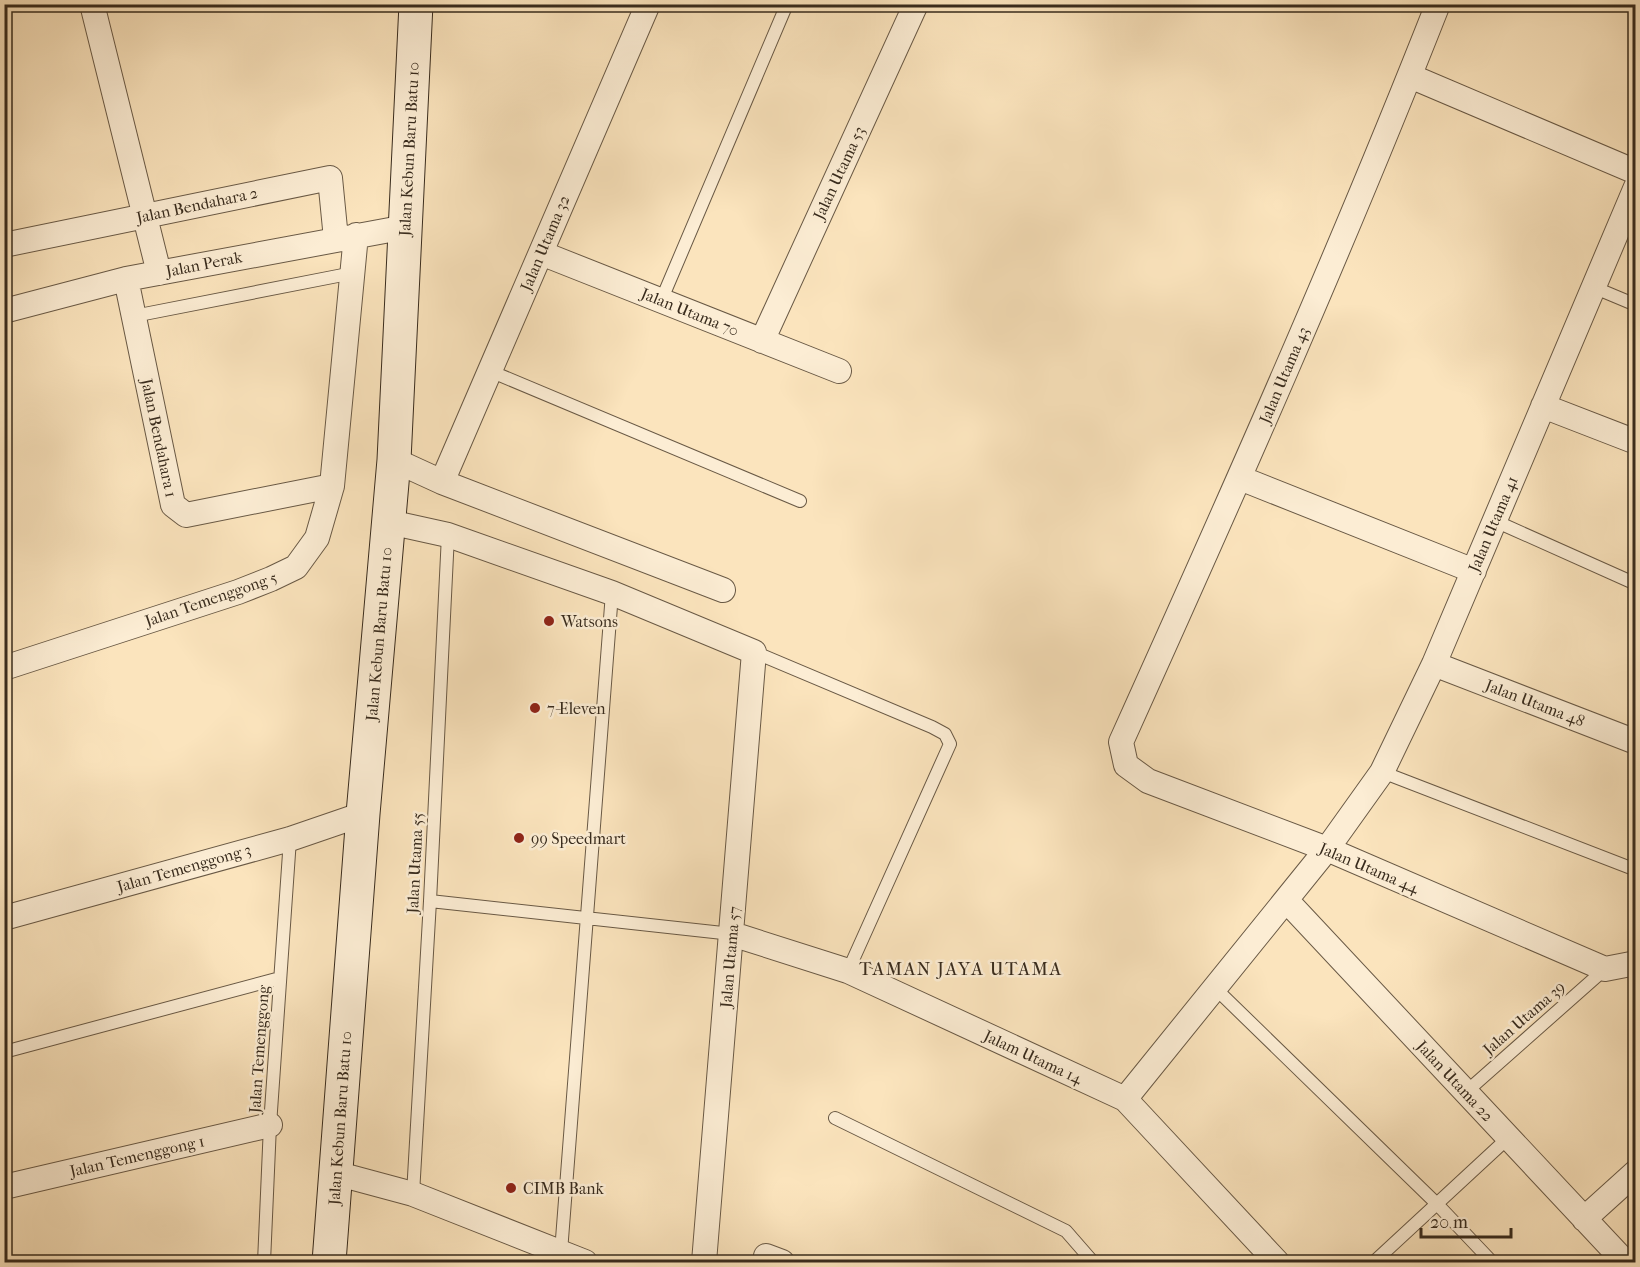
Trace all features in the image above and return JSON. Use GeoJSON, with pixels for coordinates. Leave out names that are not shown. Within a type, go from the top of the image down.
{"type":"FeatureCollection","features":[{"type":"Feature","properties":{"kind":"street"},"geometry":{"type":"LineString","coordinates":[[92,4],[159,273]]}},
{"type":"Feature","properties":{"kind":"street","name":"Jalan Kebun Baru Batu 10"},"geometry":{"type":"LineString","coordinates":[[329,1263],[363,814],[394,460],[416,4]]}},
{"type":"Feature","properties":{"kind":"street","name":"Jalan Utama 32"},"geometry":{"type":"LineString","coordinates":[[442,482],[648,4]]}},
{"type":"Feature","properties":{"kind":"street","name":"Jalan Utama 53"},"geometry":{"type":"LineString","coordinates":[[762,341],[916,4]]}},
{"type":"Feature","properties":{"kind":"street","name":"Jalan Utama 43"},"geometry":{"type":"LineString","coordinates":[[1121,742],[1240,478],[1410,76],[1438,4]]}},
{"type":"Feature","properties":{"kind":"street"},"geometry":{"type":"LineString","coordinates":[[1410,76],[1635,172]]}},
{"type":"Feature","properties":{"kind":"street","name":"Jalan Bendahara 2"},"geometry":{"type":"LineString","coordinates":[[4,245],[330,178],[346,237]]}},
{"type":"Feature","properties":{"kind":"street","name":"Jalan Utama 41"},"geometry":{"type":"LineString","coordinates":[[1125,1099],[1327,849],[1382,772],[1434,664],[1635,187]]}},
{"type":"Feature","properties":{"kind":"street","name":"Jalan Perak"},"geometry":{"type":"LineString","coordinates":[[4,311],[126,279],[406,227]]}},
{"type":"Feature","properties":{"kind":"street","name":"Jalan Temenggong 5"},"geometry":{"type":"LineString","coordinates":[[4,668],[238,592],[296,567],[317,538],[332,486],[353,273],[346,237]]}},
{"type":"Feature","properties":{"kind":"street","name":"Jalan Utama 70"},"geometry":{"type":"LineString","coordinates":[[541,253],[839,371]]}},
{"type":"Feature","properties":{"kind":"street","name":"Jalan Bendahara 1"},"geometry":{"type":"LineString","coordinates":[[126,279],[173,505],[186,515],[332,486]]}},
{"type":"Feature","properties":{"kind":"street"},"geometry":{"type":"LineString","coordinates":[[1543,406],[1635,442]]}},
{"type":"Feature","properties":{"kind":"street"},"geometry":{"type":"LineString","coordinates":[[394,460],[442,482],[723,590]]}},
{"type":"Feature","properties":{"kind":"street"},"geometry":{"type":"LineString","coordinates":[[1240,478],[1474,571]]}},
{"type":"Feature","properties":{"kind":"street"},"geometry":{"type":"LineString","coordinates":[[389,522],[448,535],[612,593],[754,652]]}},
{"type":"Feature","properties":{"kind":"street","name":"Jalan Utama 57"},"geometry":{"type":"LineString","coordinates":[[704,1263],[754,652]]}},
{"type":"Feature","properties":{"kind":"street","name":"Jalan Utama 48"},"geometry":{"type":"LineString","coordinates":[[1434,664],[1635,742]]}},
{"type":"Feature","properties":{"kind":"street","name":"Jalan Utama 44"},"geometry":{"type":"LineString","coordinates":[[1121,742],[1126,765],[1148,781],[1327,849],[1605,969]]}},
{"type":"Feature","properties":{"kind":"street","name":"Jalan Temenggong 3"},"geometry":{"type":"LineString","coordinates":[[4,918],[290,839],[363,814]]}},
{"type":"Feature","properties":{"kind":"street","name":"Jalan Utama 22"},"geometry":{"type":"LineString","coordinates":[[1286,900],[1625,1263]]}},
{"type":"Feature","properties":{"kind":"street","name":"Jalam Utama 14"},"geometry":{"type":"LineString","coordinates":[[732,933],[848,971],[1125,1099],[1277,1263]]}},
{"type":"Feature","properties":{"kind":"street"},"geometry":{"type":"LineString","coordinates":[[1605,969],[1635,963]]}},
{"type":"Feature","properties":{"kind":"street","name":"Jalan Temenggong 1"},"geometry":{"type":"LineString","coordinates":[[4,1187],[270,1125]]}},
{"type":"Feature","properties":{"kind":"street"},"geometry":{"type":"LineString","coordinates":[[1584,1219],[1635,1172]]}},
{"type":"Feature","properties":{"kind":"street"},"geometry":{"type":"LineString","coordinates":[[335,1173],[412,1194],[585,1263]]}},
{"type":"Feature","properties":{"kind":"lane"},"geometry":{"type":"LineString","coordinates":[[661,301],[787,4]]}},
{"type":"Feature","properties":{"kind":"lane"},"geometry":{"type":"LineString","coordinates":[[134,316],[353,273]]}},
{"type":"Feature","properties":{"kind":"lane"},"geometry":{"type":"LineString","coordinates":[[1593,287],[1635,305]]}},
{"type":"Feature","properties":{"kind":"lane"},"geometry":{"type":"LineString","coordinates":[[490,371],[800,501]]}},
{"type":"Feature","properties":{"kind":"lane"},"geometry":{"type":"LineString","coordinates":[[1495,521],[1635,584]]}},
{"type":"Feature","properties":{"kind":"lane","name":"Jalan Utama 55"},"geometry":{"type":"LineString","coordinates":[[412,1194],[430,901],[448,535]]}},
{"type":"Feature","properties":{"kind":"lane"},"geometry":{"type":"LineString","coordinates":[[561,1252],[612,593]]}},
{"type":"Feature","properties":{"kind":"lane"},"geometry":{"type":"LineString","coordinates":[[754,652],[932,727],[945,734],[950,744],[848,971]]}},
{"type":"Feature","properties":{"kind":"lane"},"geometry":{"type":"LineString","coordinates":[[1382,772],[1635,870]]}},
{"type":"Feature","properties":{"kind":"lane","name":"Jalan Temenggong"},"geometry":{"type":"LineString","coordinates":[[262,1262],[290,839]]}},
{"type":"Feature","properties":{"kind":"lane"},"geometry":{"type":"LineString","coordinates":[[430,901],[732,933]]}},
{"type":"Feature","properties":{"kind":"lane","name":"Jalan Utama 39"},"geometry":{"type":"LineString","coordinates":[[1466,1092],[1605,969]]}},
{"type":"Feature","properties":{"kind":"lane"},"geometry":{"type":"LineString","coordinates":[[4,1052],[280,978]]}},
{"type":"Feature","properties":{"kind":"lane"},"geometry":{"type":"LineString","coordinates":[[1215,988],[1437,1204],[1492,1263]]}},
{"type":"Feature","properties":{"kind":"lane"},"geometry":{"type":"LineString","coordinates":[[835,1118],[1066,1231],[1093,1263]]}},
{"type":"Feature","properties":{"kind":"lane"},"geometry":{"type":"LineString","coordinates":[[1374,1263],[1508,1138]]}},
{"type":"Feature","properties":{"kind":"place","name":"Watsons"},"geometry":{"type":"Point","coordinates":[549,621]}},
{"type":"Feature","properties":{"kind":"place","name":"7-Eleven"},"geometry":{"type":"Point","coordinates":[535,708]}},
{"type":"Feature","properties":{"kind":"place","name":"99 Speedmart"},"geometry":{"type":"Point","coordinates":[519,838]}},
{"type":"Feature","properties":{"kind":"place","name":"CIMB Bank"},"geometry":{"type":"Point","coordinates":[511,1188]}},
{"type":"Feature","properties":{"kind":"district","name":"TAMAN JAYA UTAMA"},"geometry":{"type":"Point","coordinates":[961,969]}}]}
